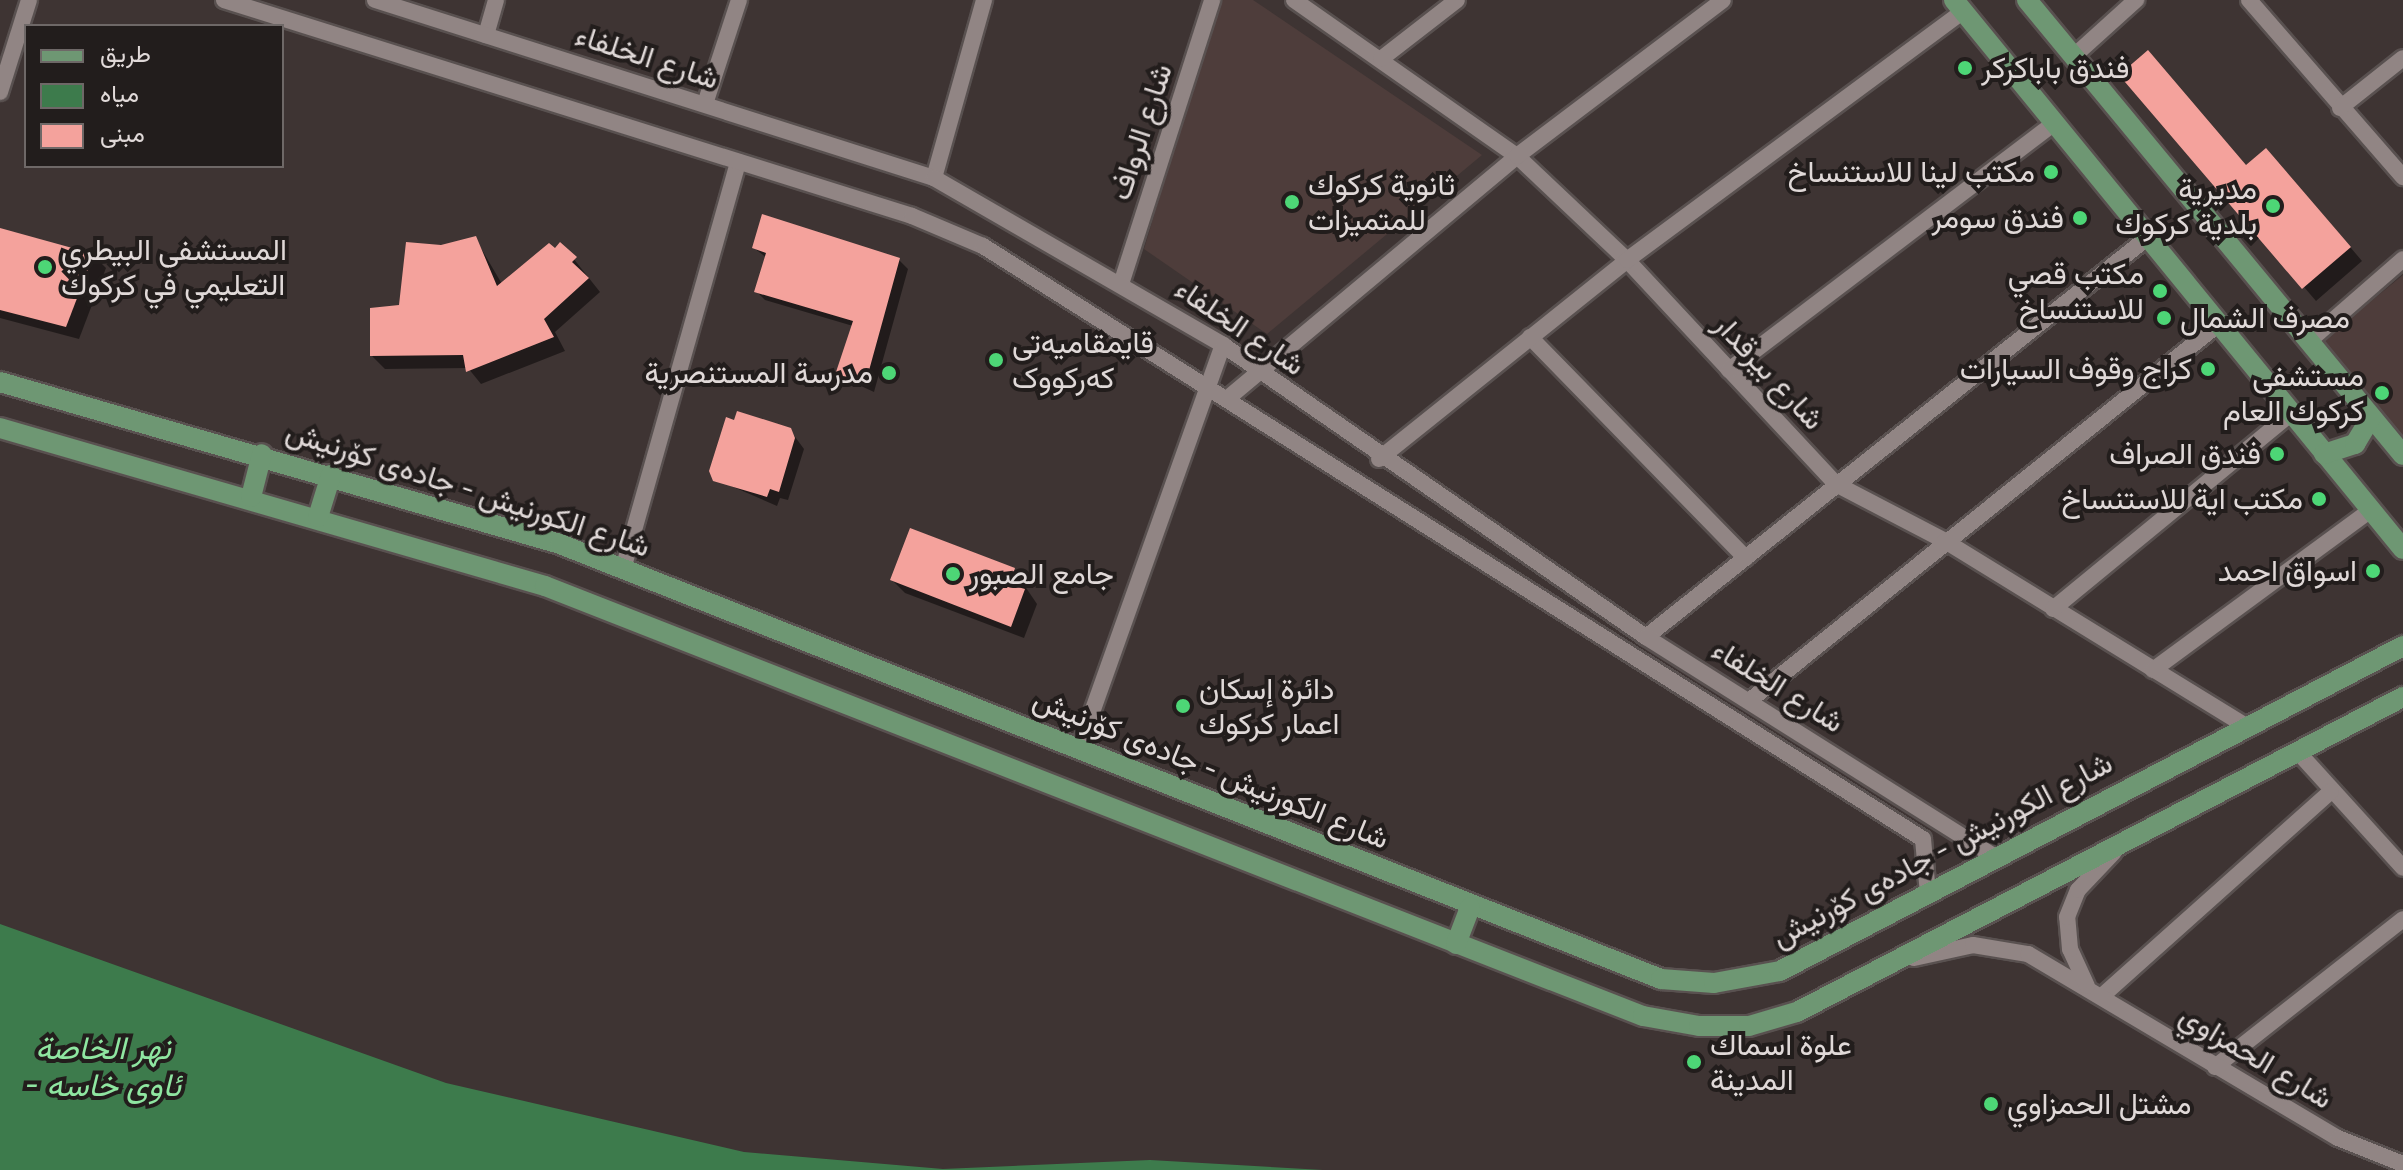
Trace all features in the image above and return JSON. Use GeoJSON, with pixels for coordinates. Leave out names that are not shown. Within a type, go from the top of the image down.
{"type":"FeatureCollection","features":[{"type":"Feature","properties":{"kind":"main road"},"geometry":{"type":"LineString","coordinates":[[2027,0],[2403,455]]}},
{"type":"Feature","properties":{"kind":"main road"},"geometry":{"type":"LineString","coordinates":[[1959,5],[2403,549]]}},
{"type":"Feature","properties":{"kind":"main road","name":"شارع الكورنيش - جادەی کۆرنیش"},"geometry":{"type":"LineString","coordinates":[[0,382],[262,454],[623,569],[1080,746],[1612,964],[1714,983],[1780,971],[2244,725],[2403,646]]}},
{"type":"Feature","properties":{"kind":"main road"},"geometry":{"type":"LineString","coordinates":[[2324,454],[2355,444],[2371,417]]}},
{"type":"Feature","properties":{"kind":"main road"},"geometry":{"type":"LineString","coordinates":[[0,428],[251,497],[545,586],[1643,1016],[1699,1026],[1749,1026],[1797,1012],[2133,834],[2403,697]]}},
{"type":"Feature","properties":{"kind":"main road"},"geometry":{"type":"LineString","coordinates":[[251,497],[262,454]]}},
{"type":"Feature","properties":{"kind":"main road"},"geometry":{"type":"LineString","coordinates":[[318,517],[331,475]]}},
{"type":"Feature","properties":{"kind":"main road"},"geometry":{"type":"LineString","coordinates":[[1456,944],[1470,908]]}},
{"type":"Feature","properties":{"kind":"street"},"geometry":{"type":"LineString","coordinates":[[0,92],[29,0]]}},
{"type":"Feature","properties":{"kind":"street"},"geometry":{"type":"LineString","coordinates":[[224,0],[912,216],[983,246],[1208,385],[1923,839],[1928,894]]}},
{"type":"Feature","properties":{"kind":"street","name":"شارع الخلفاء"},"geometry":{"type":"LineString","coordinates":[[375,0],[934,178],[1122,281],[1223,345],[1379,459],[1646,637],[1997,858]]}},
{"type":"Feature","properties":{"kind":"street"},"geometry":{"type":"LineString","coordinates":[[486,35],[496,0]]}},
{"type":"Feature","properties":{"kind":"street"},"geometry":{"type":"LineString","coordinates":[[705,104],[739,0]]}},
{"type":"Feature","properties":{"kind":"street"},"geometry":{"type":"LineString","coordinates":[[934,178],[984,0]]}},
{"type":"Feature","properties":{"kind":"street","name":"شارع الرواف"},"geometry":{"type":"LineString","coordinates":[[1122,281],[1212,0]]}},
{"type":"Feature","properties":{"kind":"street","name":"شارع بيرقدار"},"geometry":{"type":"LineString","coordinates":[[1294,0],[1517,156],[1627,260],[1836,484],[1945,541],[2244,725]]}},
{"type":"Feature","properties":{"kind":"street"},"geometry":{"type":"LineString","coordinates":[[1381,59],[1457,0]]}},
{"type":"Feature","properties":{"kind":"street"},"geometry":{"type":"LineString","coordinates":[[1228,398],[1517,156],[1723,0]]}},
{"type":"Feature","properties":{"kind":"street"},"geometry":{"type":"LineString","coordinates":[[2074,56],[2136,0]]}},
{"type":"Feature","properties":{"kind":"street"},"geometry":{"type":"LineString","coordinates":[[2249,0],[2403,177]]}},
{"type":"Feature","properties":{"kind":"street"},"geometry":{"type":"LineString","coordinates":[[1379,459],[1627,260],[1959,5]]}},
{"type":"Feature","properties":{"kind":"street"},"geometry":{"type":"LineString","coordinates":[[2340,108],[2403,58]]}},
{"type":"Feature","properties":{"kind":"street"},"geometry":{"type":"LineString","coordinates":[[1729,370],[2055,123]]}},
{"type":"Feature","properties":{"kind":"street"},"geometry":{"type":"LineString","coordinates":[[623,569],[738,162]]}},
{"type":"Feature","properties":{"kind":"street"},"geometry":{"type":"LineString","coordinates":[[1646,637],[2147,238]]}},
{"type":"Feature","properties":{"kind":"street"},"geometry":{"type":"LineString","coordinates":[[2308,342],[2403,259]]}},
{"type":"Feature","properties":{"kind":"street"},"geometry":{"type":"LineString","coordinates":[[1749,701],[2220,323]]}},
{"type":"Feature","properties":{"kind":"street"},"geometry":{"type":"LineString","coordinates":[[1530,337],[1746,558]]}},
{"type":"Feature","properties":{"kind":"street"},"geometry":{"type":"LineString","coordinates":[[1080,746],[1223,345]]}},
{"type":"Feature","properties":{"kind":"street"},"geometry":{"type":"LineString","coordinates":[[2053,609],[2292,413]]}},
{"type":"Feature","properties":{"kind":"street"},"geometry":{"type":"LineString","coordinates":[[2153,670],[2371,510]]}},
{"type":"Feature","properties":{"kind":"street"},"geometry":{"type":"LineString","coordinates":[[2298,752],[2403,868]]}},
{"type":"Feature","properties":{"kind":"street"},"geometry":{"type":"LineString","coordinates":[[2102,996],[2331,791]]}},
{"type":"Feature","properties":{"kind":"street"},"geometry":{"type":"LineString","coordinates":[[2087,986],[2070,949],[2069,908],[2133,834]]}},
{"type":"Feature","properties":{"kind":"street"},"geometry":{"type":"LineString","coordinates":[[2215,1067],[2403,919]]}},
{"type":"Feature","properties":{"kind":"street","name":"شارع الحمزاوي"},"geometry":{"type":"LineString","coordinates":[[1882,968],[1955,947],[1990,946],[2028,954],[2087,986],[2215,1067],[2338,1138],[2403,1164]]}},
{"type":"Feature","properties":{"kind":"shaded area","name":"ثانوية كركوك للمتميزات"},"geometry":{"type":"Polygon","coordinates":[[[1218,0],[1253,0],[1482,155],[1267,334],[1144,249],[1218,0]]]}},
{"type":"Feature","properties":{"kind":"shaded area","name":"مستشفى كركوك العام"},"geometry":{"type":"Polygon","coordinates":[[[2403,275],[2403,443],[2319,344],[2403,275]]]}},
{"type":"Feature","properties":{"kind":"water","name":"نهر الخاصة - ئاوی خاسە"},"geometry":{"type":"Polygon","coordinates":[[[0,924],[446,1083],[744,1152],[943,1169],[1150,1160],[1323,1170],[0,1170],[0,924]]]}},
{"type":"Feature","properties":{"kind":"building","name":"مديرية بلدية كركوك"},"geometry":{"type":"Polygon","coordinates":[[[2148,50],[2246,165],[2266,148],[2351,247],[2302,289],[2119,75],[2148,50]]]}},
{"type":"Feature","properties":{"kind":"building"},"geometry":{"type":"Polygon","coordinates":[[[762,214],[900,258],[865,385],[835,375],[853,321],[754,292],[766,253],[752,248],[762,214]]]}},
{"type":"Feature","properties":{"kind":"building","name":"المستشفى البيطري التعليمي في كركوك"},"geometry":{"type":"Polygon","coordinates":[[[0,228],[94,254],[66,327],[0,310],[0,228]]]}},
{"type":"Feature","properties":{"kind":"building"},"geometry":{"type":"Polygon","coordinates":[[[476,236],[497,286],[549,243],[555,248],[560,242],[577,257],[572,262],[589,278],[544,319],[554,337],[466,372],[463,355],[370,356],[370,308],[399,305],[406,242],[441,245],[476,236]]]}},
{"type":"Feature","properties":{"kind":"building"},"geometry":{"type":"Polygon","coordinates":[[[737,411],[791,428],[795,438],[779,492],[770,489],[767,497],[713,481],[709,471],[726,417],[734,420],[737,411]]]}},
{"type":"Feature","properties":{"kind":"building","name":"جامع الصبور"},"geometry":{"type":"Polygon","coordinates":[[[910,528],[1015,568],[1010,585],[1025,589],[1011,627],[890,580],[910,528]]]}},
{"type":"Feature","properties":{"kind":"place","name":"فندق باباكركر"},"geometry":{"type":"Point","coordinates":[1965,68]}},
{"type":"Feature","properties":{"kind":"place","name":"مكتب لينا للاستنساخ"},"geometry":{"type":"Point","coordinates":[2051,172]}},
{"type":"Feature","properties":{"kind":"place","name":"ثانوية كركوك للمتميزات"},"geometry":{"type":"Point","coordinates":[1292,202]}},
{"type":"Feature","properties":{"kind":"place","name":"مديرية بلدية كركوك"},"geometry":{"type":"Point","coordinates":[2273,206]}},
{"type":"Feature","properties":{"kind":"place","name":"فندق سومر"},"geometry":{"type":"Point","coordinates":[2080,218]}},
{"type":"Feature","properties":{"kind":"place","name":"المستشفى البيطري التعليمي في كركوك"},"geometry":{"type":"Point","coordinates":[45,267]}},
{"type":"Feature","properties":{"kind":"place","name":"مكتب قصي للاستنساخ"},"geometry":{"type":"Point","coordinates":[2160,291]}},
{"type":"Feature","properties":{"kind":"place","name":"مصرف الشمال"},"geometry":{"type":"Point","coordinates":[2164,318]}},
{"type":"Feature","properties":{"kind":"place","name":"قایمقامیەتی کەرکووک"},"geometry":{"type":"Point","coordinates":[996,360]}},
{"type":"Feature","properties":{"kind":"place","name":"كراج وقوف السيارات"},"geometry":{"type":"Point","coordinates":[2208,369]}},
{"type":"Feature","properties":{"kind":"place","name":"مدرسة المستنصرية"},"geometry":{"type":"Point","coordinates":[889,373]}},
{"type":"Feature","properties":{"kind":"place","name":"مستشفى كركوك العام"},"geometry":{"type":"Point","coordinates":[2382,393]}},
{"type":"Feature","properties":{"kind":"place","name":"فندق الصراف"},"geometry":{"type":"Point","coordinates":[2277,454]}},
{"type":"Feature","properties":{"kind":"place","name":"مكتب اية للاستنساخ"},"geometry":{"type":"Point","coordinates":[2319,499]}},
{"type":"Feature","properties":{"kind":"place","name":"اسواق احمد"},"geometry":{"type":"Point","coordinates":[2373,571]}},
{"type":"Feature","properties":{"kind":"place","name":"جامع الصبور"},"geometry":{"type":"Point","coordinates":[953,574]}},
{"type":"Feature","properties":{"kind":"place","name":"دائرة إسكان اعمار كركوك"},"geometry":{"type":"Point","coordinates":[1183,706]}},
{"type":"Feature","properties":{"kind":"place","name":"علوة اسماك المدينة"},"geometry":{"type":"Point","coordinates":[1694,1062]}},
{"type":"Feature","properties":{"kind":"place","name":"مشتل الحمزاوي"},"geometry":{"type":"Point","coordinates":[1991,1104]}}]}
